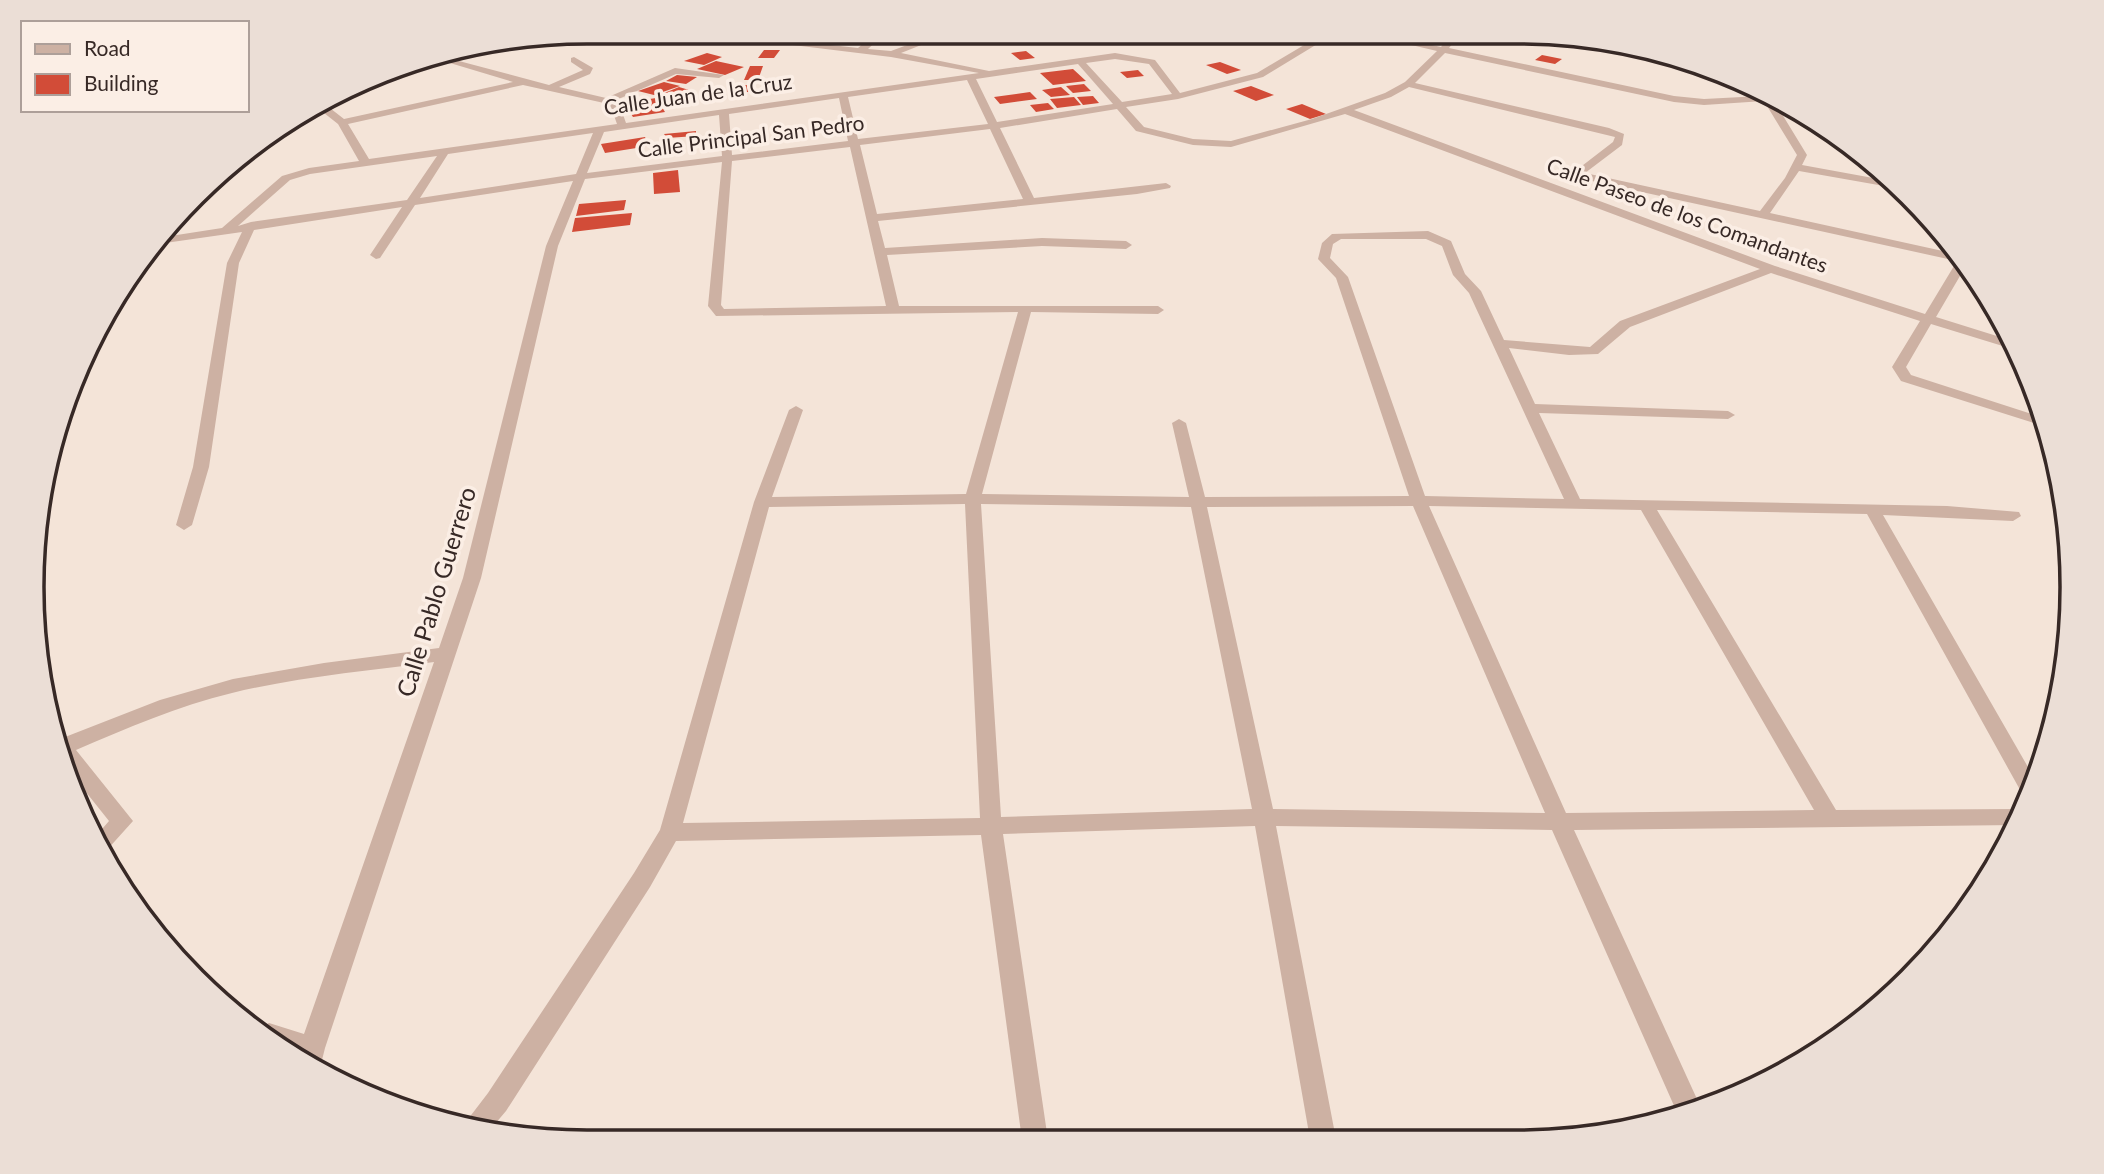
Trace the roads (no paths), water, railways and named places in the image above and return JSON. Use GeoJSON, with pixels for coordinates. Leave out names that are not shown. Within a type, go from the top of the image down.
{"type":"FeatureCollection","features":[{"type":"Feature","properties":{"kind":"street"},"geometry":{"type":"LineString","coordinates":[[832,44],[995,73]]}},
{"type":"Feature","properties":{"kind":"street"},"geometry":{"type":"LineString","coordinates":[[860,50],[867,44]]}},
{"type":"Feature","properties":{"kind":"street"},"geometry":{"type":"LineString","coordinates":[[891,54],[918,44]]}},
{"type":"Feature","properties":{"kind":"street","name":"Calle Principal San Pedro"},"geometry":{"type":"LineString","coordinates":[[170,239],[578,177],[992,126],[1178,96],[1260,75],[1313,44]]}},
{"type":"Feature","properties":{"kind":"street"},"geometry":{"type":"LineString","coordinates":[[1419,44],[1675,99],[1704,102],[1753,98]]}},
{"type":"Feature","properties":{"kind":"street"},"geometry":{"type":"LineString","coordinates":[[1081,62],[1140,129],[1173,138],[1231,144],[1348,111],[1408,84],[1430,65],[1447,44]]}},
{"type":"Feature","properties":{"kind":"street","name":"Calle Juan de la Cruz"},"geometry":{"type":"LineString","coordinates":[[227,229],[286,178],[309,171],[842,93],[1115,56],[1153,62],[1178,96]]}},
{"type":"Feature","properties":{"kind":"street"},"geometry":{"type":"LineString","coordinates":[[550,88],[587,72],[589,68],[575,60]]}},
{"type":"Feature","properties":{"kind":"street"},"geometry":{"type":"LineString","coordinates":[[449,61],[607,101],[615,106],[622,125]]}},
{"type":"Feature","properties":{"kind":"street"},"geometry":{"type":"LineString","coordinates":[[607,101],[675,71],[719,75]]}},
{"type":"Feature","properties":{"kind":"street"},"geometry":{"type":"LineString","coordinates":[[970,76],[1030,202]]}},
{"type":"Feature","properties":{"kind":"street"},"geometry":{"type":"LineString","coordinates":[[342,122],[524,82]]}},
{"type":"Feature","properties":{"kind":"street"},"geometry":{"type":"LineString","coordinates":[[1408,84],[1609,131],[1620,136],[1619,143],[1575,174],[1558,191]]}},
{"type":"Feature","properties":{"kind":"street"},"geometry":{"type":"LineString","coordinates":[[842,93],[894,311]]}},
{"type":"Feature","properties":{"kind":"street"},"geometry":{"type":"LineString","coordinates":[[327,110],[342,122],[366,163]]}},
{"type":"Feature","properties":{"kind":"street"},"geometry":{"type":"LineString","coordinates":[[724,110],[727,160],[714,306],[721,313],[1026,307],[1158,310]]}},
{"type":"Feature","properties":{"kind":"street"},"geometry":{"type":"LineString","coordinates":[[1764,214],[1802,155],[1777,110]]}},
{"type":"Feature","properties":{"kind":"street","name":"Calle Paseo de los Comandantes"},"geometry":{"type":"LineString","coordinates":[[1348,111],[1772,269],[2001,342]]}},
{"type":"Feature","properties":{"kind":"street","name":"Calle Pablo Guerrero"},"geometry":{"type":"LineString","coordinates":[[311,1055],[472,578],[552,246],[600,128]]}},
{"type":"Feature","properties":{"kind":"street"},"geometry":{"type":"LineString","coordinates":[[376,255],[443,153]]}},
{"type":"Feature","properties":{"kind":"street"},"geometry":{"type":"LineString","coordinates":[[1796,167],[1878,182]]}},
{"type":"Feature","properties":{"kind":"street"},"geometry":{"type":"LineString","coordinates":[[1575,174],[1947,255]]}},
{"type":"Feature","properties":{"kind":"street"},"geometry":{"type":"LineString","coordinates":[[871,218],[1166,186]]}},
{"type":"Feature","properties":{"kind":"street"},"geometry":{"type":"LineString","coordinates":[[184,525],[204,454],[233,263],[251,225]]}},
{"type":"Feature","properties":{"kind":"street"},"geometry":{"type":"LineString","coordinates":[[1574,503],[1475,291],[1459,275],[1447,244],[1428,235],[1334,236],[1324,249],[1324,260],[1342,277],[1419,501],[1559,822],[1686,1103]]}},
{"type":"Feature","properties":{"kind":"street"},"geometry":{"type":"LineString","coordinates":[[882,252],[1042,242],[1126,245]]}},
{"type":"Feature","properties":{"kind":"street"},"geometry":{"type":"LineString","coordinates":[[1498,343],[1593,351],[1625,324],[1772,269]]}},
{"type":"Feature","properties":{"kind":"street"},"geometry":{"type":"LineString","coordinates":[[1958,270],[1899,368],[1906,378],[2033,419]]}},
{"type":"Feature","properties":{"kind":"street"},"geometry":{"type":"LineString","coordinates":[[1026,307],[973,499],[991,826],[1034,1130]]}},
{"type":"Feature","properties":{"kind":"street"},"geometry":{"type":"LineString","coordinates":[[1529,408],[1728,415]]}},
{"type":"Feature","properties":{"kind":"street"},"geometry":{"type":"LineString","coordinates":[[482,1120],[497,1102],[642,880],[670,832],[761,502],[796,410]]}},
{"type":"Feature","properties":{"kind":"street"},"geometry":{"type":"LineString","coordinates":[[1179,423],[1199,502],[1264,817],[1322,1130]]}},
{"type":"Feature","properties":{"kind":"street"},"geometry":{"type":"LineString","coordinates":[[761,502],[973,499],[1419,501],[1873,512],[1947,511],[2013,516]]}},
{"type":"Feature","properties":{"kind":"street"},"geometry":{"type":"LineString","coordinates":[[1646,505],[1830,818]]}},
{"type":"Feature","properties":{"kind":"street"},"geometry":{"type":"LineString","coordinates":[[1873,512],[2025,780]]}},
{"type":"Feature","properties":{"kind":"street"},"geometry":{"type":"LineString","coordinates":[[67,744],[136,715],[206,693],[302,673],[446,654]]}},
{"type":"Feature","properties":{"kind":"street"},"geometry":{"type":"LineString","coordinates":[[72,758],[122,821],[106,839]]}},
{"type":"Feature","properties":{"kind":"street"},"geometry":{"type":"LineString","coordinates":[[670,832],[991,826],[1264,817],[1559,822],[2009,816]]}}]}
